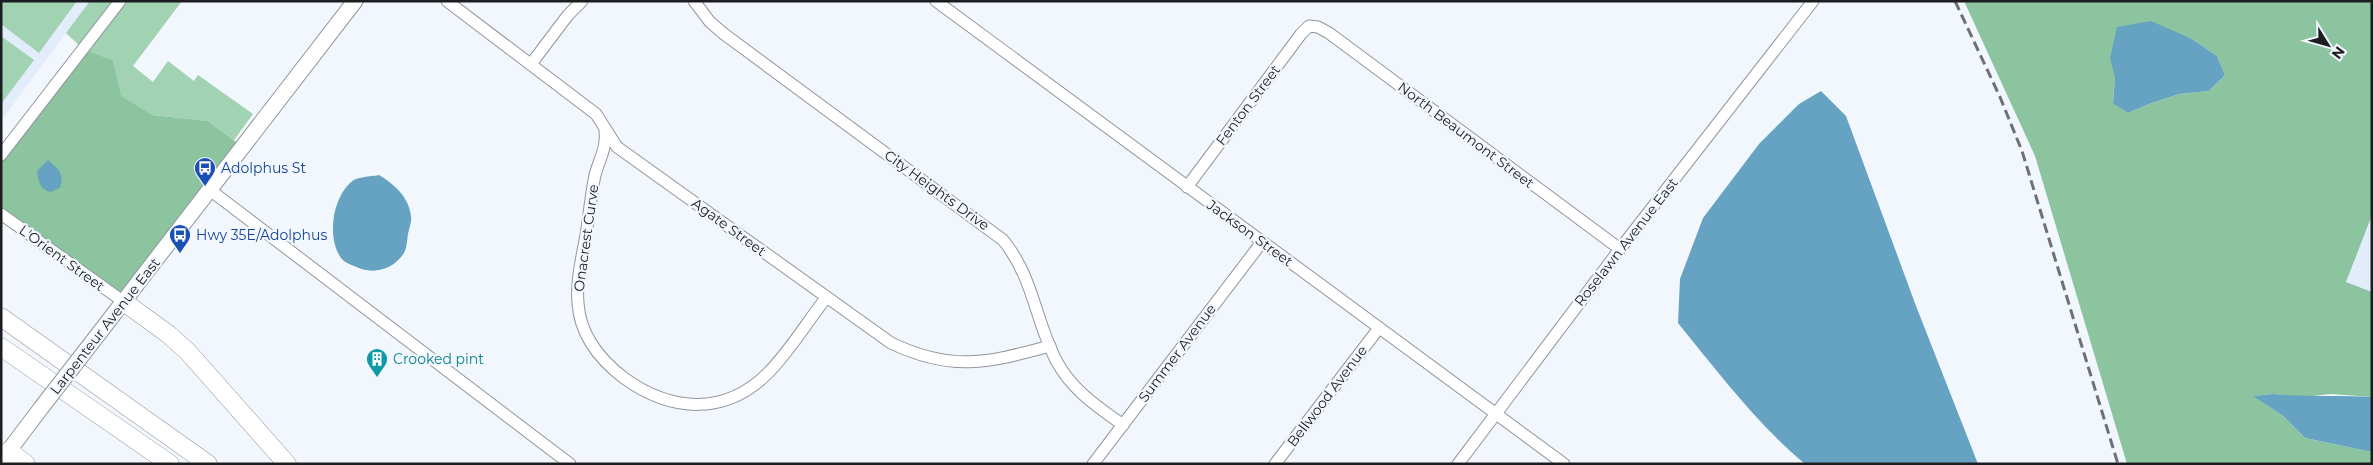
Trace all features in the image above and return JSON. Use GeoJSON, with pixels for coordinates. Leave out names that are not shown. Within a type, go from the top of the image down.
{"type":"FeatureCollection","features":[{"type":"Feature","properties":{"kind":"highway"},"geometry":{"type":"LineString","coordinates":[[124,302],[168,334],[188,352],[287,464]]}},
{"type":"Feature","properties":{"kind":"highway"},"geometry":{"type":"LineString","coordinates":[[1,317],[208,464]]}},
{"type":"Feature","properties":{"kind":"highway"},"geometry":{"type":"LineString","coordinates":[[1,347],[170,464]]}},
{"type":"Feature","properties":{"kind":"highway"},"geometry":{"type":"LineString","coordinates":[[4,452],[26,464]]}},
{"type":"Feature","properties":{"kind":"main road","name":"Larpenteur Avenue East"},"geometry":{"type":"LineString","coordinates":[[4,452],[36,415],[124,302],[355,1]]}},
{"type":"Feature","properties":{"kind":"street"},"geometry":{"type":"LineString","coordinates":[[1,155],[120,1]]}},
{"type":"Feature","properties":{"kind":"street","name":"Agate Street"},"geometry":{"type":"LineString","coordinates":[[447,1],[596,114],[617,147],[891,343],[927,358],[962,363],[980,363],[997,360],[1050,346]]}},
{"type":"Feature","properties":{"kind":"street"},"geometry":{"type":"LineString","coordinates":[[531,64],[568,15],[582,1]]}},
{"type":"Feature","properties":{"kind":"street","name":"City Heights Drive"},"geometry":{"type":"LineString","coordinates":[[694,1],[710,22],[724,34],[1003,240],[1023,269],[1050,346],[1066,377],[1078,390],[1123,425]]}},
{"type":"Feature","properties":{"kind":"street","name":"Jackson Street"},"geometry":{"type":"LineString","coordinates":[[936,1],[1564,464]]}},
{"type":"Feature","properties":{"kind":"street","name":"Roselawn Avenue East"},"geometry":{"type":"LineString","coordinates":[[1458,464],[1620,249],[1813,1]]}},
{"type":"Feature","properties":{"kind":"street","name":"Fenton Street"},"geometry":{"type":"LineString","coordinates":[[1187,187],[1301,34],[1309,26]]}},
{"type":"Feature","properties":{"kind":"street","name":"North Beaumont Street"},"geometry":{"type":"LineString","coordinates":[[1309,26],[1329,33],[1620,249]]}},
{"type":"Feature","properties":{"kind":"street","name":"Onacrest Curve"},"geometry":{"type":"LineString","coordinates":[[605,130],[606,147],[595,175],[577,291],[578,305],[586,335],[595,350],[616,372],[646,393],[676,403],[704,405],[732,398],[756,384],[769,372],[826,298]]}},
{"type":"Feature","properties":{"kind":"street"},"geometry":{"type":"LineString","coordinates":[[210,190],[570,464]]}},
{"type":"Feature","properties":{"kind":"street","name":"L'Orient Street"},"geometry":{"type":"LineString","coordinates":[[1,214],[124,302]]}},
{"type":"Feature","properties":{"kind":"street","name":"Summer Avenue"},"geometry":{"type":"LineString","coordinates":[[1093,464],[1262,242]]}},
{"type":"Feature","properties":{"kind":"street","name":"Bellwood Avenue"},"geometry":{"type":"LineString","coordinates":[[1275,464],[1379,328]]}},
{"type":"Feature","properties":{"kind":"shaded area"},"geometry":{"type":"Polygon","coordinates":[[[1,1],[90,1],[1,121],[1,1]]]}},
{"type":"Feature","properties":{"kind":"shaded area"},"geometry":{"type":"Polygon","coordinates":[[[2372,215],[2372,292],[2346,282],[2372,215]]]}},
{"type":"Feature","properties":{"kind":"green space"},"geometry":{"type":"Polygon","coordinates":[[[1,1],[77,1],[39,53],[1,24],[1,1]]]}},
{"type":"Feature","properties":{"kind":"green space"},"geometry":{"type":"Polygon","coordinates":[[[90,1],[182,1],[133,66],[153,82],[168,61],[194,81],[198,75],[253,114],[234,140],[208,121],[153,115],[120,96],[113,60],[83,49],[66,33],[90,1]]]}},
{"type":"Feature","properties":{"kind":"green space"},"geometry":{"type":"Polygon","coordinates":[[[1964,1],[2372,1],[2372,215],[2346,282],[2372,292],[2372,397],[2331,394],[2304,397],[2273,394],[2254,396],[2282,415],[2305,438],[2372,452],[2372,464],[2127,464],[2035,156],[1964,1]],[[2192,39],[2115,78],[2113,102],[2128,113],[2179,94],[2209,91],[2225,75],[2217,56],[2192,39]]]}},
{"type":"Feature","properties":{"kind":"green space"},"geometry":{"type":"Polygon","coordinates":[[[1,36],[34,60],[1,104],[1,36]]]}},
{"type":"Feature","properties":{"kind":"green space"},"geometry":{"type":"Polygon","coordinates":[[[83,49],[113,60],[121,96],[153,115],[208,121],[243,147],[124,302],[1,214],[1,155],[83,49]]]}},
{"type":"Feature","properties":{"kind":"water"},"geometry":{"type":"Polygon","coordinates":[[[2151,21],[2192,39],[2217,56],[2225,75],[2209,91],[2179,94],[2128,113],[2113,103],[2115,78],[2110,58],[2117,27],[2151,21]]]}},
{"type":"Feature","properties":{"kind":"water"},"geometry":{"type":"Polygon","coordinates":[[[1821,91],[1846,116],[1916,306],[1978,464],[1805,464],[1770,432],[1678,323],[1680,279],[1703,218],[1759,144],[1799,104],[1821,91]]]}},
{"type":"Feature","properties":{"kind":"water"},"geometry":{"type":"Polygon","coordinates":[[[48,160],[58,169],[62,179],[60,188],[50,192],[40,184],[37,171],[48,160]]]}},
{"type":"Feature","properties":{"kind":"water"},"geometry":{"type":"Polygon","coordinates":[[[379,175],[395,187],[404,197],[410,209],[411,220],[404,253],[394,264],[375,271],[361,269],[344,261],[337,250],[333,230],[336,209],[344,190],[350,183],[359,178],[379,175]]]}},
{"type":"Feature","properties":{"kind":"water"},"geometry":{"type":"Polygon","coordinates":[[[2273,394],[2372,397],[2372,452],[2305,438],[2282,415],[2253,396],[2273,394]]]}},
{"type":"Feature","properties":{"kind":"railway"},"geometry":{"type":"LineString","coordinates":[[1955,1],[2000,97],[2022,151],[2118,464]]}},
{"type":"Feature","properties":{"kind":"place","name":"Adolphus St"},"geometry":{"type":"Point","coordinates":[205,187]}},
{"type":"Feature","properties":{"kind":"place","name":"Hwy 35E/Adolphus"},"geometry":{"type":"Point","coordinates":[180,254]}},
{"type":"Feature","properties":{"kind":"place","name":"Crooked pint"},"geometry":{"type":"Point","coordinates":[377,378]}}]}
